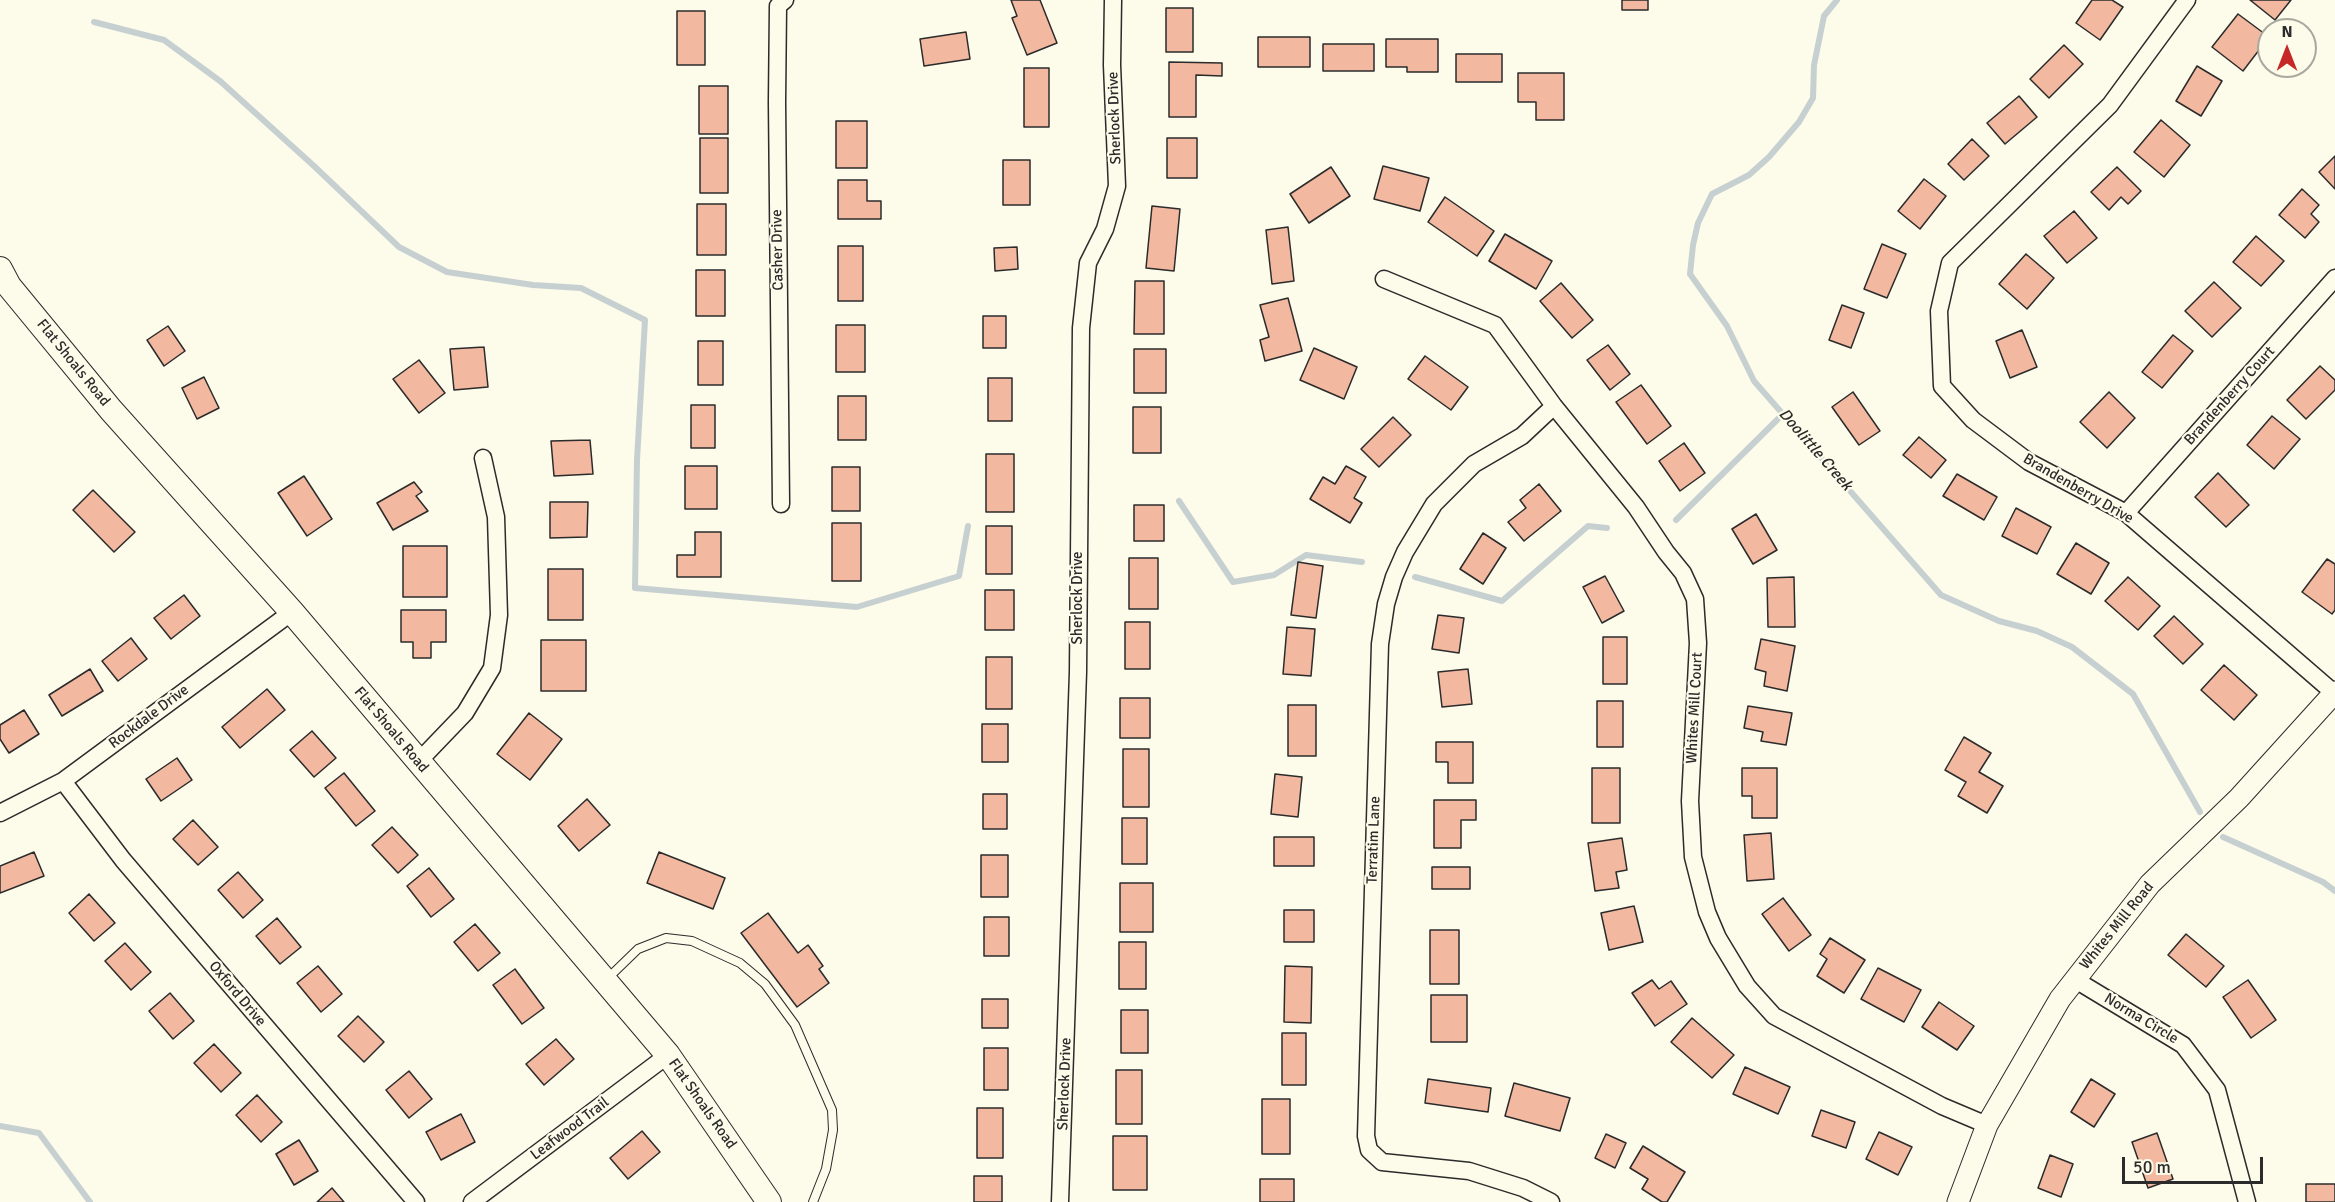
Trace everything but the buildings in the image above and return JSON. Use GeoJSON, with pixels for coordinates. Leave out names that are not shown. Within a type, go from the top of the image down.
{"type":"FeatureCollection","features":[{"type":"Feature","properties":{"kind":"main road","name":"Flat Shoals Road"},"geometry":{"type":"LineString","coordinates":[[0,270],[9,286],[111,410],[292,612],[668,1055],[769,1202]]}},
{"type":"Feature","properties":{"kind":"street","name":"Casher Drive"},"geometry":{"type":"LineString","coordinates":[[781,504],[777,102],[778,6],[784,0]]}},
{"type":"Feature","properties":{"kind":"street","name":"Sherlock Drive"},"geometry":{"type":"LineString","coordinates":[[1060,1202],[1078,672],[1081,328],[1088,263],[1105,229],[1117,186],[1112,65],[1113,0]]}},
{"type":"Feature","properties":{"kind":"street","name":"Brandenberry Drive"},"geometry":{"type":"LineString","coordinates":[[2187,0],[2110,105],[1950,263],[1939,311],[1942,386],[1973,420],[2029,462],[2126,513],[2334,693]]}},
{"type":"Feature","properties":{"kind":"street","name":"Brandenberry Court"},"geometry":{"type":"LineString","coordinates":[[2126,513],[2335,278]]}},
{"type":"Feature","properties":{"kind":"street","name":"Whites Mill Court"},"geometry":{"type":"LineString","coordinates":[[1384,279],[1495,325],[1554,406],[1636,507],[1683,573],[1695,599],[1698,643],[1690,801],[1693,857],[1707,912],[1731,963],[1747,986],[1774,1016],[1942,1106],[1987,1125]]}},
{"type":"Feature","properties":{"kind":"street","name":"Terratim Lane"},"geometry":{"type":"LineString","coordinates":[[1551,1202],[1523,1188],[1470,1171],[1382,1162],[1369,1150],[1366,1136],[1380,644],[1386,604],[1405,552],[1434,504],[1474,464],[1522,436],[1554,406]]}},
{"type":"Feature","properties":{"kind":"street"},"geometry":{"type":"LineString","coordinates":[[418,762],[465,713],[492,668],[499,615],[496,517],[483,458]]}},
{"type":"Feature","properties":{"kind":"street","name":"Rockdale Drive"},"geometry":{"type":"LineString","coordinates":[[0,813],[63,781],[292,612]]}},
{"type":"Feature","properties":{"kind":"street","name":"Whites Mill Road"},"geometry":{"type":"LineString","coordinates":[[1958,1202],[1987,1125],[2074,979],[2150,884],[2239,798],[2334,693]]}},
{"type":"Feature","properties":{"kind":"street","name":"Oxford Drive"},"geometry":{"type":"LineString","coordinates":[[63,781],[131,869],[416,1202]]}},
{"type":"Feature","properties":{"kind":"street","name":"Norma Circle"},"geometry":{"type":"LineString","coordinates":[[2074,979],[2183,1045],[2217,1090],[2247,1202]]}},
{"type":"Feature","properties":{"kind":"street","name":"Leafwood Trail"},"geometry":{"type":"LineString","coordinates":[[472,1202],[668,1055]]}},
{"type":"Feature","properties":{"kind":"lane"},"geometry":{"type":"LineString","coordinates":[[605,981],[638,949],[666,938],[692,941],[740,963],[765,984],[795,1025],[832,1110],[833,1130],[826,1169],[813,1202]]}},
{"type":"Feature","properties":{"kind":"waterway","name":"Doolittle Creek"},"geometry":{"type":"LineString","coordinates":[[1837,0],[1824,16],[1814,65],[1813,98],[1799,122],[1769,157],[1749,175],[1712,194],[1698,223],[1690,274],[1727,326],[1754,381],[1941,595],[1999,621],[2037,631],[2072,647],[2133,694],[2200,812]]}},
{"type":"Feature","properties":{"kind":"waterway"},"geometry":{"type":"LineString","coordinates":[[94,22],[164,40],[220,81],[399,247],[447,272],[533,285],[581,288],[645,320],[637,460],[635,588],[857,607],[959,576],[968,526]]}},
{"type":"Feature","properties":{"kind":"waterway"},"geometry":{"type":"LineString","coordinates":[[1676,520],[1783,414]]}},
{"type":"Feature","properties":{"kind":"waterway"},"geometry":{"type":"LineString","coordinates":[[1179,501],[1233,582],[1274,575],[1306,555],[1362,562]]}},
{"type":"Feature","properties":{"kind":"waterway"},"geometry":{"type":"LineString","coordinates":[[1415,577],[1502,601],[1588,526],[1607,528]]}},
{"type":"Feature","properties":{"kind":"waterway","name":"Doolittle Creek"},"geometry":{"type":"LineString","coordinates":[[2223,837],[2323,882],[2335,891]]}},
{"type":"Feature","properties":{"kind":"waterway"},"geometry":{"type":"LineString","coordinates":[[0,1126],[39,1133],[90,1202]]}}]}
